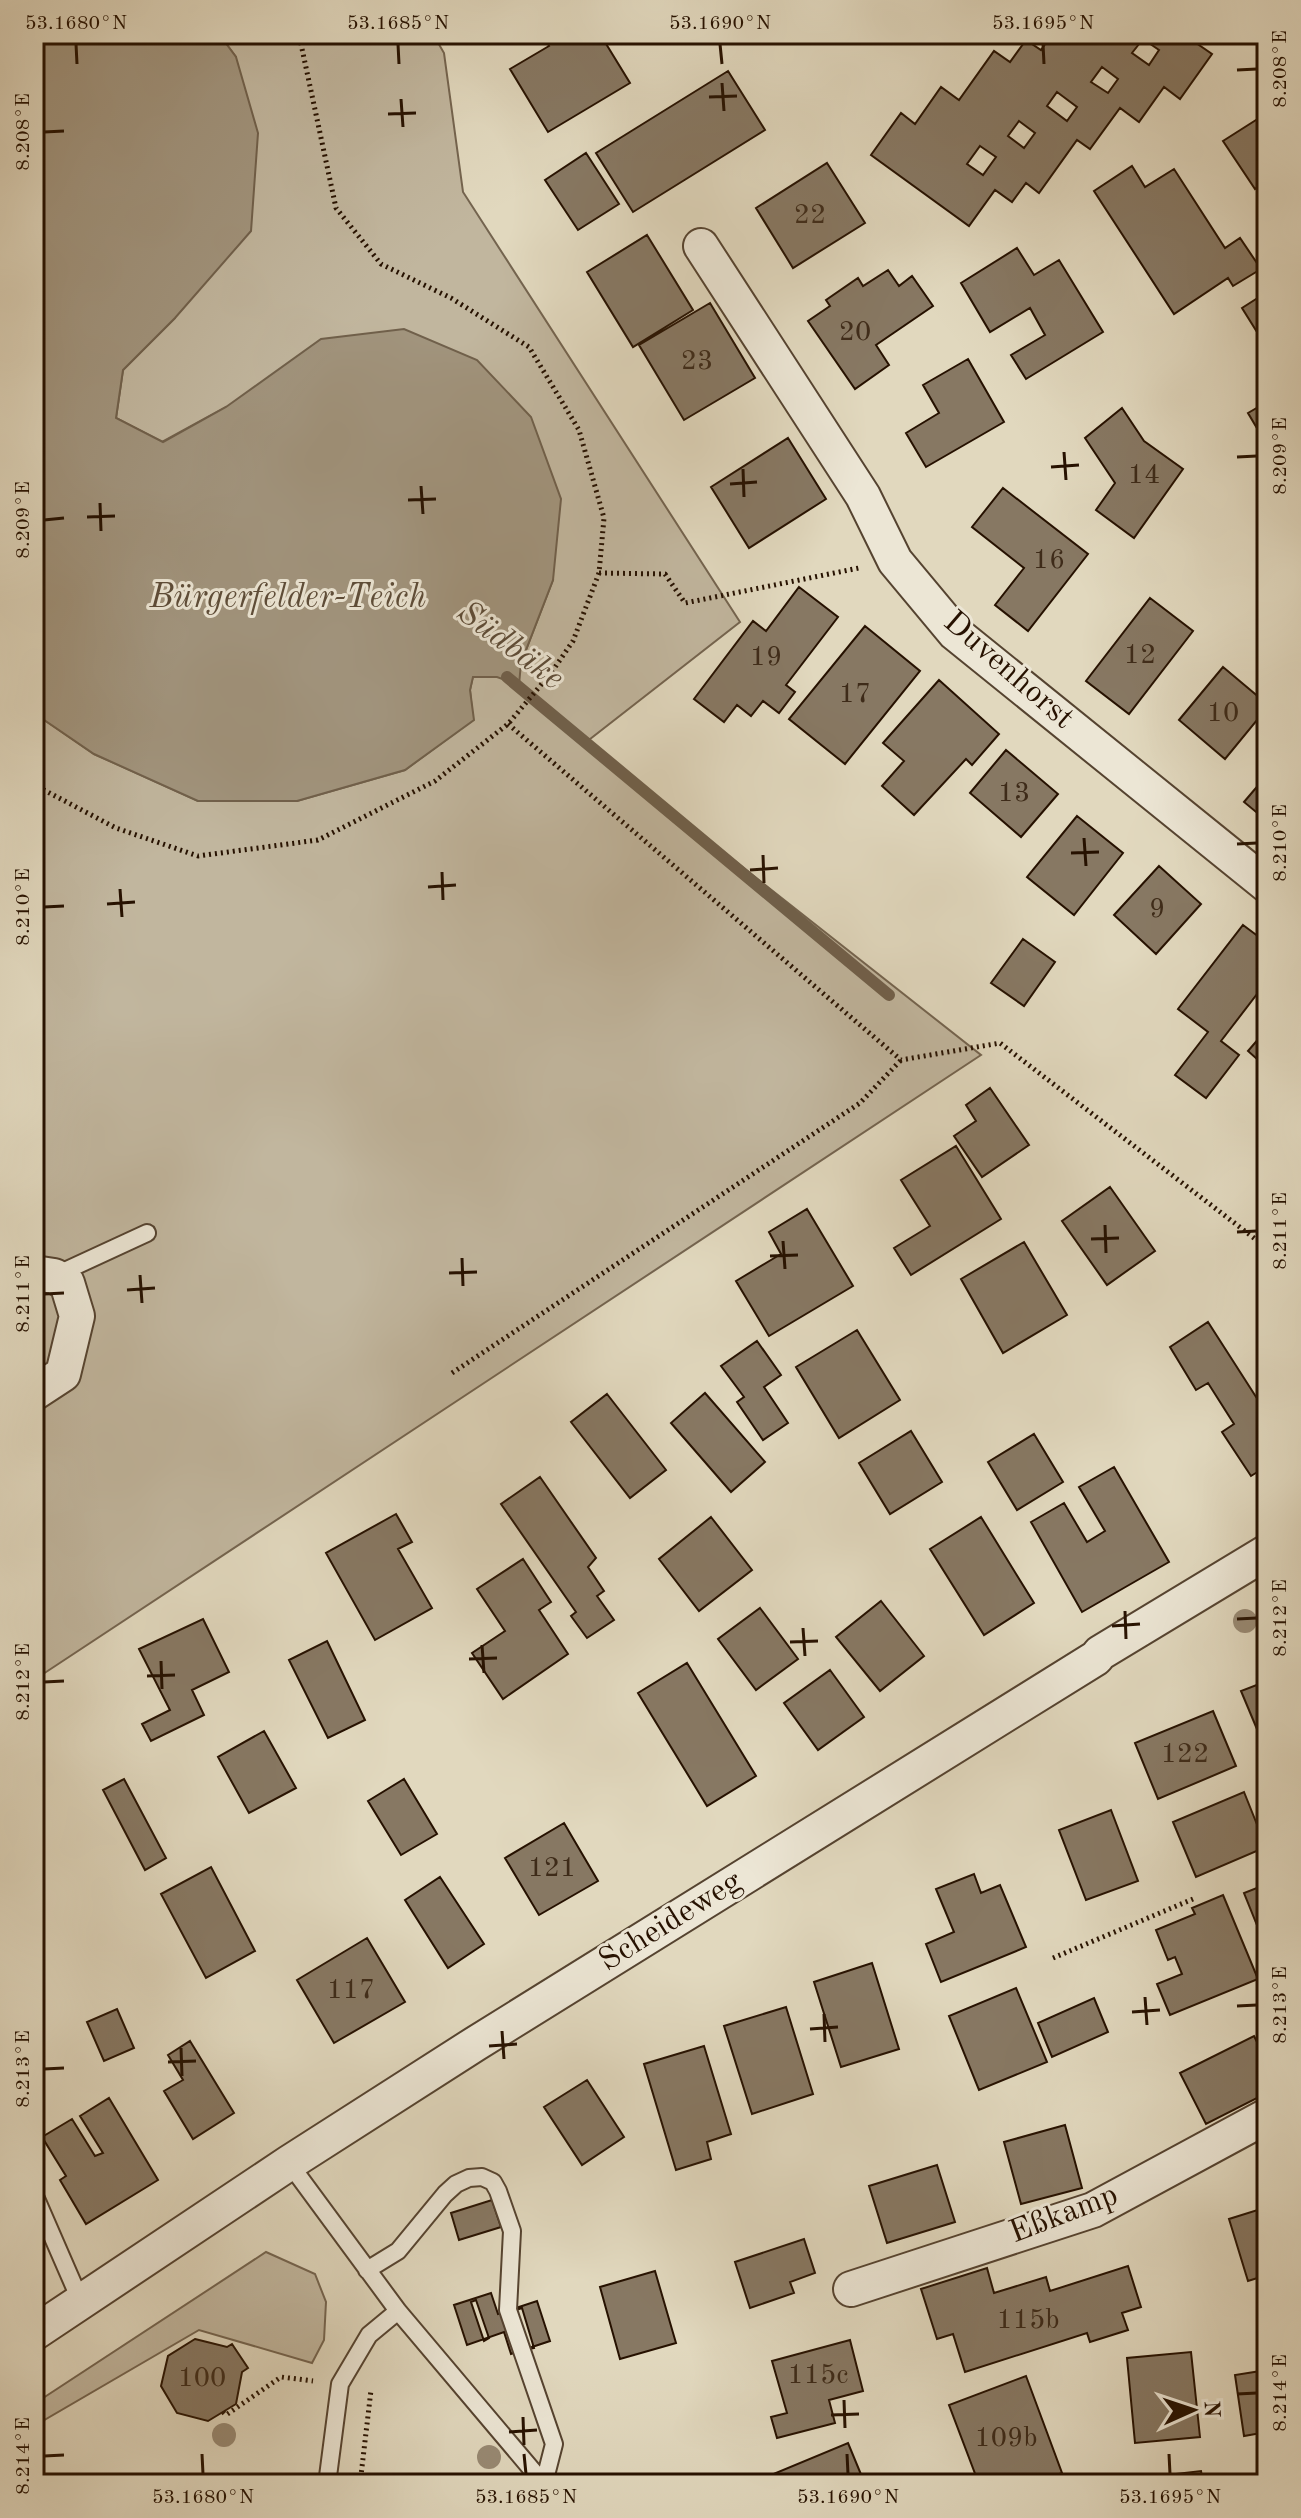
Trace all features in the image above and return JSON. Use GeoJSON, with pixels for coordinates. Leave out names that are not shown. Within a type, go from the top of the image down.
{"type":"FeatureCollection","features":[{"type":"Feature","properties":{"kind":"street","name":"Duvenhorst"},"geometry":{"type":"LineString","coordinates":[[701,246],[863,496],[895,561],[955,633],[1267,885]]}},
{"type":"Feature","properties":{"kind":"street"},"geometry":{"type":"LineString","coordinates":[[34,1393],[63,1374],[77,1316],[67,1283],[44,1274]]}},
{"type":"Feature","properties":{"kind":"street","name":"Scheideweg"},"geometry":{"type":"LineString","coordinates":[[34,2333],[289,2163],[508,2023],[1267,1552]]}},
{"type":"Feature","properties":{"kind":"street","name":"Eßkamp"},"geometry":{"type":"LineString","coordinates":[[851,2289],[1093,2210],[1267,2116]]}},
{"type":"Feature","properties":{"kind":"lane"},"geometry":{"type":"LineString","coordinates":[[44,1274],[147,1233]]}},
{"type":"Feature","properties":{"kind":"lane"},"geometry":{"type":"LineString","coordinates":[[289,2163],[398,2311],[544,2484]]}},
{"type":"Feature","properties":{"kind":"lane"},"geometry":{"type":"LineString","coordinates":[[367,2270],[398,2251],[456,2184],[469,2178],[482,2177],[493,2182],[512,2231],[508,2310],[554,2444],[544,2484]]}},
{"type":"Feature","properties":{"kind":"lane"},"geometry":{"type":"LineString","coordinates":[[34,2194],[81,2302]]}},
{"type":"Feature","properties":{"kind":"lane"},"geometry":{"type":"LineString","coordinates":[[327,2484],[340,2384],[369,2335],[398,2311]]}},
{"type":"Feature","properties":{"kind":"path"},"geometry":{"type":"LineString","coordinates":[[34,782],[116,828],[198,856],[318,840],[435,781],[508,724],[573,641],[599,573],[604,518],[579,430],[529,347],[451,298],[381,264],[336,208],[301,44],[296,34]]}},
{"type":"Feature","properties":{"kind":"path"},"geometry":{"type":"LineString","coordinates":[[599,573],[665,574],[685,603],[895,561]]}},
{"type":"Feature","properties":{"kind":"path"},"geometry":{"type":"LineString","coordinates":[[508,724],[901,1060]]}},
{"type":"Feature","properties":{"kind":"path"},"geometry":{"type":"LineString","coordinates":[[452,1373],[860,1103],[901,1060],[1000,1043],[1267,1248]]}},
{"type":"Feature","properties":{"kind":"path"},"geometry":{"type":"LineString","coordinates":[[1053,1958],[1193,1899]]}},
{"type":"Feature","properties":{"kind":"shaded area"},"geometry":{"type":"Polygon","coordinates":[[[219,34],[433,34],[444,53],[463,192],[740,622],[585,743],[981,1055],[34,1680],[34,713],[94,754],[198,801],[297,801],[405,770],[473,720],[470,690],[473,676],[497,677],[521,663],[553,580],[226,407],[162,442],[116,418],[123,370],[175,318],[236,57],[219,34]]]}},
{"type":"Feature","properties":{"kind":"shaded area"},"geometry":{"type":"Polygon","coordinates":[[[266,2252],[315,2274],[326,2302],[324,2340],[312,2363],[199,2330],[34,2426],[34,2404],[266,2252]]]}},
{"type":"Feature","properties":{"kind":"water","name":"Bürgerfelder-Teich"},"geometry":{"type":"Polygon","coordinates":[[[34,34],[219,34],[236,57],[258,133],[251,231],[175,318],[123,370],[116,418],[163,442],[226,407],[321,339],[404,329],[477,360],[531,417],[561,499],[553,580],[521,663],[519,685],[497,677],[473,677],[470,690],[474,720],[405,770],[297,801],[198,801],[94,754],[34,713],[34,34]]]}},
{"type":"Feature","properties":{"kind":"building"},"geometry":{"type":"Polygon","coordinates":[[[542,34],[600,34],[630,83],[548,132],[510,69],[549,46],[542,34]]]}},
{"type":"Feature","properties":{"kind":"building"},"geometry":{"type":"Polygon","coordinates":[[[1052,34],[1183,34],[1212,54],[1180,99],[1164,87],[1139,122],[1120,108],[1090,149],[1077,140],[1039,193],[1026,183],[1012,202],[995,190],[969,226],[871,155],[901,113],[915,124],[941,87],[959,100],[994,51],[1010,62],[1026,40],[1041,50],[1052,34]],[[1143,39],[1132,53],[1149,65],[1159,50],[1143,39]],[[1102,67],[1091,82],[1108,93],[1118,79],[1102,67]],[[1057,92],[1047,106],[1067,121],[1077,107],[1057,92]],[[1019,121],[1008,136],[1024,148],[1035,133],[1019,121]],[[980,146],[967,164],[983,175],[996,157],[980,146]]]}},
{"type":"Feature","properties":{"kind":"building"},"geometry":{"type":"Polygon","coordinates":[[[728,71],[765,130],[633,212],[596,153],[728,71]]]}},
{"type":"Feature","properties":{"kind":"building"},"geometry":{"type":"Polygon","coordinates":[[[1267,113],[1267,180],[1255,189],[1223,141],[1267,113]]]}},
{"type":"Feature","properties":{"kind":"building"},"geometry":{"type":"Polygon","coordinates":[[[586,153],[619,204],[578,230],[545,180],[586,153]]]}},
{"type":"Feature","properties":{"kind":"building"},"geometry":{"type":"Polygon","coordinates":[[[827,163],[865,223],[793,268],[756,208],[827,163]]]}},
{"type":"Feature","properties":{"kind":"building"},"geometry":{"type":"Polygon","coordinates":[[[1132,166],[1145,187],[1174,169],[1225,248],[1240,238],[1261,269],[1233,286],[1228,278],[1174,314],[1094,191],[1132,166]]]}},
{"type":"Feature","properties":{"kind":"building"},"geometry":{"type":"Polygon","coordinates":[[[647,235],[693,310],[633,347],[587,272],[647,235]]]}},
{"type":"Feature","properties":{"kind":"building"},"geometry":{"type":"Polygon","coordinates":[[[1017,248],[1034,275],[1059,260],[1103,332],[1026,379],[1011,355],[1045,335],[1030,308],[990,332],[961,283],[1017,248]]]}},
{"type":"Feature","properties":{"kind":"building"},"geometry":{"type":"Polygon","coordinates":[[[888,270],[899,286],[912,276],[933,306],[876,345],[889,365],[855,389],[808,321],[830,306],[826,300],[858,278],[863,286],[888,270]]]}},
{"type":"Feature","properties":{"kind":"building"},"geometry":{"type":"Polygon","coordinates":[[[1267,292],[1267,348],[1242,308],[1267,292]]]}},
{"type":"Feature","properties":{"kind":"building"},"geometry":{"type":"Polygon","coordinates":[[[710,303],[755,378],[684,420],[639,345],[710,303]]]}},
{"type":"Feature","properties":{"kind":"building"},"geometry":{"type":"Polygon","coordinates":[[[968,359],[1004,422],[926,467],[906,433],[939,413],[923,385],[968,359]]]}},
{"type":"Feature","properties":{"kind":"building"},"geometry":{"type":"Polygon","coordinates":[[[1267,402],[1267,445],[1248,413],[1267,402]]]}},
{"type":"Feature","properties":{"kind":"building"},"geometry":{"type":"Polygon","coordinates":[[[1122,408],[1144,441],[1183,469],[1134,538],[1096,510],[1115,483],[1085,438],[1122,408]]]}},
{"type":"Feature","properties":{"kind":"building"},"geometry":{"type":"Polygon","coordinates":[[[788,438],[826,499],[749,548],[711,487],[788,438]]]}},
{"type":"Feature","properties":{"kind":"building"},"geometry":{"type":"Polygon","coordinates":[[[1003,488],[1088,554],[1028,631],[995,605],[1024,568],[972,527],[1003,488]]]}},
{"type":"Feature","properties":{"kind":"building"},"geometry":{"type":"Polygon","coordinates":[[[799,587],[838,617],[786,685],[795,692],[779,713],[763,701],[751,716],[737,705],[724,722],[694,699],[753,621],[766,631],[799,587]]]}},
{"type":"Feature","properties":{"kind":"building"},"geometry":{"type":"Polygon","coordinates":[[[1150,598],[1193,631],[1129,714],[1086,681],[1150,598]]]}},
{"type":"Feature","properties":{"kind":"building"},"geometry":{"type":"Polygon","coordinates":[[[865,626],[920,671],[845,764],[789,719],[865,626]]]}},
{"type":"Feature","properties":{"kind":"building"},"geometry":{"type":"Polygon","coordinates":[[[1223,667],[1267,704],[1267,708],[1225,759],[1179,720],[1223,667]]]}},
{"type":"Feature","properties":{"kind":"building"},"geometry":{"type":"Polygon","coordinates":[[[939,680],[999,734],[972,765],[966,759],[914,815],[882,786],[904,761],[883,743],[939,680]]]}},
{"type":"Feature","properties":{"kind":"building"},"geometry":{"type":"Polygon","coordinates":[[[1006,750],[1058,794],[1021,837],[970,793],[1006,750]]]}},
{"type":"Feature","properties":{"kind":"building"},"geometry":{"type":"Polygon","coordinates":[[[1267,775],[1267,821],[1244,802],[1267,775]]]}},
{"type":"Feature","properties":{"kind":"building"},"geometry":{"type":"Polygon","coordinates":[[[1077,816],[1123,853],[1074,915],[1027,877],[1077,816]]]}},
{"type":"Feature","properties":{"kind":"building"},"geometry":{"type":"Polygon","coordinates":[[[1159,866],[1201,904],[1156,954],[1114,915],[1159,866]]]}},
{"type":"Feature","properties":{"kind":"building"},"geometry":{"type":"Polygon","coordinates":[[[1243,925],[1267,943],[1267,981],[1221,1041],[1239,1055],[1206,1098],[1175,1075],[1208,1032],[1178,1009],[1243,925]]]}},
{"type":"Feature","properties":{"kind":"building"},"geometry":{"type":"Polygon","coordinates":[[[1023,939],[1055,962],[1024,1006],[991,983],[1023,939]]]}},
{"type":"Feature","properties":{"kind":"building"},"geometry":{"type":"Polygon","coordinates":[[[1267,1029],[1267,1068],[1248,1051],[1267,1029]]]}},
{"type":"Feature","properties":{"kind":"building"},"geometry":{"type":"Polygon","coordinates":[[[990,1088],[1029,1145],[982,1177],[954,1136],[976,1121],[966,1105],[990,1088]]]}},
{"type":"Feature","properties":{"kind":"building"},"geometry":{"type":"Polygon","coordinates":[[[956,1146],[1001,1219],[911,1275],[894,1248],[930,1226],[901,1180],[956,1146]]]}},
{"type":"Feature","properties":{"kind":"building"},"geometry":{"type":"Polygon","coordinates":[[[1110,1187],[1155,1251],[1107,1285],[1062,1221],[1110,1187]]]}},
{"type":"Feature","properties":{"kind":"building"},"geometry":{"type":"Polygon","coordinates":[[[807,1209],[853,1286],[769,1336],[736,1281],[781,1254],[769,1232],[807,1209]]]}},
{"type":"Feature","properties":{"kind":"building"},"geometry":{"type":"Polygon","coordinates":[[[1024,1242],[1067,1315],[1003,1353],[961,1279],[1024,1242]]]}},
{"type":"Feature","properties":{"kind":"building"},"geometry":{"type":"Polygon","coordinates":[[[1208,1322],[1267,1414],[1267,1466],[1251,1476],[1222,1432],[1234,1424],[1208,1383],[1196,1390],[1170,1347],[1208,1322]]]}},
{"type":"Feature","properties":{"kind":"building"},"geometry":{"type":"Polygon","coordinates":[[[857,1330],[900,1400],[839,1438],[796,1367],[857,1330]]]}},
{"type":"Feature","properties":{"kind":"building"},"geometry":{"type":"Polygon","coordinates":[[[757,1341],[781,1375],[764,1387],[788,1423],[763,1440],[737,1402],[744,1397],[721,1366],[757,1341]]]}},
{"type":"Feature","properties":{"kind":"building"},"geometry":{"type":"Polygon","coordinates":[[[705,1393],[765,1462],[731,1492],[671,1423],[705,1393]]]}},
{"type":"Feature","properties":{"kind":"building"},"geometry":{"type":"Polygon","coordinates":[[[607,1394],[666,1470],[630,1498],[571,1422],[607,1394]]]}},
{"type":"Feature","properties":{"kind":"building"},"geometry":{"type":"Polygon","coordinates":[[[911,1431],[942,1482],[890,1514],[859,1463],[911,1431]]]}},
{"type":"Feature","properties":{"kind":"building"},"geometry":{"type":"Polygon","coordinates":[[[1034,1434],[1063,1482],[1017,1510],[988,1462],[1034,1434]]]}},
{"type":"Feature","properties":{"kind":"building"},"geometry":{"type":"Polygon","coordinates":[[[1114,1467],[1169,1562],[1082,1612],[1031,1522],[1064,1503],[1087,1542],[1105,1531],[1079,1487],[1114,1467]]]}},
{"type":"Feature","properties":{"kind":"building"},"geometry":{"type":"Polygon","coordinates":[[[540,1477],[596,1558],[588,1567],[604,1591],[597,1596],[614,1620],[587,1638],[571,1616],[576,1612],[501,1504],[540,1477]]]}},
{"type":"Feature","properties":{"kind":"building"},"geometry":{"type":"Polygon","coordinates":[[[396,1514],[412,1542],[398,1549],[432,1608],[375,1640],[326,1553],[396,1514]]]}},
{"type":"Feature","properties":{"kind":"building"},"geometry":{"type":"Polygon","coordinates":[[[711,1517],[752,1570],[699,1611],[659,1559],[711,1517]]]}},
{"type":"Feature","properties":{"kind":"building"},"geometry":{"type":"Polygon","coordinates":[[[981,1517],[1034,1603],[984,1635],[930,1549],[981,1517]]]}},
{"type":"Feature","properties":{"kind":"building"},"geometry":{"type":"Polygon","coordinates":[[[523,1559],[551,1602],[539,1610],[568,1654],[503,1699],[472,1653],[505,1631],[477,1589],[523,1559]]]}},
{"type":"Feature","properties":{"kind":"building"},"geometry":{"type":"Polygon","coordinates":[[[881,1601],[924,1656],[880,1691],[836,1637],[881,1601]]]}},
{"type":"Feature","properties":{"kind":"building"},"geometry":{"type":"Polygon","coordinates":[[[760,1608],[798,1659],[756,1690],[718,1639],[760,1608]]]}},
{"type":"Feature","properties":{"kind":"building"},"geometry":{"type":"Polygon","coordinates":[[[203,1619],[229,1672],[192,1690],[204,1715],[151,1741],[142,1724],[170,1710],[139,1649],[203,1619]]]}},
{"type":"Feature","properties":{"kind":"building"},"geometry":{"type":"Polygon","coordinates":[[[327,1641],[365,1720],[328,1738],[289,1660],[327,1641]]]}},
{"type":"Feature","properties":{"kind":"building"},"geometry":{"type":"Polygon","coordinates":[[[687,1663],[756,1776],[707,1806],[638,1693],[687,1663]]]}},
{"type":"Feature","properties":{"kind":"building"},"geometry":{"type":"Polygon","coordinates":[[[830,1670],[864,1717],[818,1750],[784,1703],[830,1670]]]}},
{"type":"Feature","properties":{"kind":"building"},"geometry":{"type":"Polygon","coordinates":[[[1267,1681],[1267,1753],[1241,1691],[1267,1681]]]}},
{"type":"Feature","properties":{"kind":"building"},"geometry":{"type":"Polygon","coordinates":[[[1213,1711],[1236,1766],[1158,1799],[1135,1743],[1213,1711]]]}},
{"type":"Feature","properties":{"kind":"building"},"geometry":{"type":"Polygon","coordinates":[[[264,1731],[296,1788],[249,1813],[218,1757],[264,1731]]]}},
{"type":"Feature","properties":{"kind":"building"},"geometry":{"type":"Polygon","coordinates":[[[124,1779],[166,1858],[145,1870],[103,1790],[124,1779]]]}},
{"type":"Feature","properties":{"kind":"building"},"geometry":{"type":"Polygon","coordinates":[[[404,1779],[437,1834],[401,1855],[368,1801],[404,1779]]]}},
{"type":"Feature","properties":{"kind":"building"},"geometry":{"type":"Polygon","coordinates":[[[1244,1792],[1266,1847],[1196,1877],[1173,1822],[1244,1792]]]}},
{"type":"Feature","properties":{"kind":"building"},"geometry":{"type":"Polygon","coordinates":[[[1111,1810],[1138,1881],[1086,1900],[1059,1830],[1111,1810]]]}},
{"type":"Feature","properties":{"kind":"building"},"geometry":{"type":"Polygon","coordinates":[[[564,1823],[598,1881],[539,1915],[505,1858],[564,1823]]]}},
{"type":"Feature","properties":{"kind":"building"},"geometry":{"type":"Polygon","coordinates":[[[211,1867],[255,1951],[206,1978],[161,1894],[211,1867]]]}},
{"type":"Feature","properties":{"kind":"building"},"geometry":{"type":"Polygon","coordinates":[[[974,1874],[981,1893],[1000,1885],[1026,1947],[941,1982],[926,1944],[954,1932],[936,1889],[974,1874]]]}},
{"type":"Feature","properties":{"kind":"building"},"geometry":{"type":"Polygon","coordinates":[[[440,1877],[484,1944],[448,1968],[405,1900],[440,1877]]]}},
{"type":"Feature","properties":{"kind":"building"},"geometry":{"type":"Polygon","coordinates":[[[1267,1884],[1267,1950],[1244,1893],[1267,1884]]]}},
{"type":"Feature","properties":{"kind":"building"},"geometry":{"type":"Polygon","coordinates":[[[1223,1895],[1258,1979],[1170,2015],[1157,1984],[1182,1974],[1175,1957],[1168,1960],[1156,1930],[1195,1914],[1192,1908],[1223,1895]]]}},
{"type":"Feature","properties":{"kind":"building"},"geometry":{"type":"Polygon","coordinates":[[[367,1938],[405,2002],[334,2043],[297,1980],[367,1938]]]}},
{"type":"Feature","properties":{"kind":"building"},"geometry":{"type":"Polygon","coordinates":[[[872,1963],[899,2049],[841,2067],[814,1982],[872,1963]]]}},
{"type":"Feature","properties":{"kind":"building"},"geometry":{"type":"Polygon","coordinates":[[[1016,1988],[1047,2062],[979,2090],[949,2016],[1016,1988]]]}},
{"type":"Feature","properties":{"kind":"building"},"geometry":{"type":"Polygon","coordinates":[[[1094,1998],[1108,2032],[1052,2057],[1038,2023],[1094,1998]]]}},
{"type":"Feature","properties":{"kind":"building"},"geometry":{"type":"Polygon","coordinates":[[[786,2007],[813,2094],[752,2114],[724,2026],[786,2007]]]}},
{"type":"Feature","properties":{"kind":"building"},"geometry":{"type":"Polygon","coordinates":[[[117,2009],[134,2048],[104,2061],[87,2022],[117,2009]]]}},
{"type":"Feature","properties":{"kind":"building"},"geometry":{"type":"Polygon","coordinates":[[[1254,2036],[1267,2062],[1267,2093],[1206,2124],[1180,2073],[1254,2036]]]}},
{"type":"Feature","properties":{"kind":"building"},"geometry":{"type":"Polygon","coordinates":[[[190,2041],[234,2113],[193,2139],[164,2091],[183,2080],[168,2055],[190,2041]]]}},
{"type":"Feature","properties":{"kind":"building"},"geometry":{"type":"Polygon","coordinates":[[[704,2046],[731,2134],[707,2142],[711,2159],[676,2170],[644,2064],[704,2046]]]}},
{"type":"Feature","properties":{"kind":"building"},"geometry":{"type":"Polygon","coordinates":[[[587,2080],[624,2137],[582,2165],[544,2107],[587,2080]]]}},
{"type":"Feature","properties":{"kind":"building"},"geometry":{"type":"Polygon","coordinates":[[[109,2098],[158,2180],[86,2224],[60,2180],[66,2176],[42,2137],[72,2119],[95,2156],[103,2153],[80,2116],[109,2098]]]}},
{"type":"Feature","properties":{"kind":"building"},"geometry":{"type":"Polygon","coordinates":[[[1065,2125],[1082,2188],[1021,2204],[1004,2142],[1065,2125]]]}},
{"type":"Feature","properties":{"kind":"building"},"geometry":{"type":"Polygon","coordinates":[[[937,2165],[955,2222],[887,2243],[869,2186],[937,2165]]]}},
{"type":"Feature","properties":{"kind":"building"},"geometry":{"type":"Polygon","coordinates":[[[492,2200],[501,2227],[459,2240],[451,2213],[492,2200]]]}},
{"type":"Feature","properties":{"kind":"building"},"geometry":{"type":"Polygon","coordinates":[[[1267,2207],[1267,2275],[1248,2281],[1229,2219],[1267,2207]]]}},
{"type":"Feature","properties":{"kind":"building"},"geometry":{"type":"Polygon","coordinates":[[[804,2239],[815,2273],[790,2282],[794,2293],[750,2308],[735,2262],[804,2239]]]}},
{"type":"Feature","properties":{"kind":"building"},"geometry":{"type":"Polygon","coordinates":[[[1128,2266],[1141,2307],[1122,2313],[1128,2330],[1090,2342],[1087,2333],[965,2372],[953,2334],[937,2339],[921,2289],[987,2268],[994,2293],[1046,2277],[1050,2291],[1128,2266]]]}},
{"type":"Feature","properties":{"kind":"building"},"geometry":{"type":"Polygon","coordinates":[[[655,2271],[676,2343],[620,2359],[600,2287],[655,2271]]]}},
{"type":"Feature","properties":{"kind":"building"},"geometry":{"type":"Polygon","coordinates":[[[491,2293],[498,2314],[537,2301],[550,2341],[511,2354],[504,2332],[467,2345],[454,2305],[491,2293]]]}},
{"type":"Feature","properties":{"kind":"building"},"geometry":{"type":"Polygon","coordinates":[[[476,2300],[489,2338],[484,2341],[471,2302],[476,2300]]]}},
{"type":"Feature","properties":{"kind":"building"},"geometry":{"type":"Polygon","coordinates":[[[522,2308],[534,2348],[529,2349],[516,2310],[522,2308]]]}},
{"type":"Feature","properties":{"kind":"building"},"geometry":{"type":"Polygon","coordinates":[[[195,2339],[227,2347],[232,2344],[248,2368],[242,2372],[236,2404],[208,2421],[177,2413],[161,2386],[168,2356],[195,2339]]]}},
{"type":"Feature","properties":{"kind":"building"},"geometry":{"type":"Polygon","coordinates":[[[850,2340],[863,2391],[829,2400],[835,2423],[777,2438],[771,2417],[787,2413],[772,2361],[850,2340]]]}},
{"type":"Feature","properties":{"kind":"building"},"geometry":{"type":"Polygon","coordinates":[[[1191,2352],[1200,2437],[1135,2443],[1127,2358],[1191,2352]]]}},
{"type":"Feature","properties":{"kind":"building"},"geometry":{"type":"Polygon","coordinates":[[[1267,2370],[1267,2432],[1244,2436],[1235,2375],[1267,2370]]]}},
{"type":"Feature","properties":{"kind":"building"},"geometry":{"type":"Polygon","coordinates":[[[1026,2376],[1062,2473],[1033,2484],[979,2484],[949,2405],[1026,2376]]]}},
{"type":"Feature","properties":{"kind":"building"},"geometry":{"type":"Polygon","coordinates":[[[848,2443],[865,2484],[775,2484],[771,2475],[848,2443]]]}},
{"type":"Feature","properties":{"kind":"building"},"geometry":{"type":"Polygon","coordinates":[[[1262,2464],[1267,2464],[1267,2484],[1265,2484],[1262,2464]]]}},
{"type":"Feature","properties":{"kind":"building"},"geometry":{"type":"Polygon","coordinates":[[[1201,2471],[1203,2484],[1141,2484],[1140,2478],[1201,2471]]]}},
{"type":"Feature","properties":{"kind":"waterway","name":"Südbäke"},"geometry":{"type":"LineString","coordinates":[[507,677],[889,995]]}}]}
